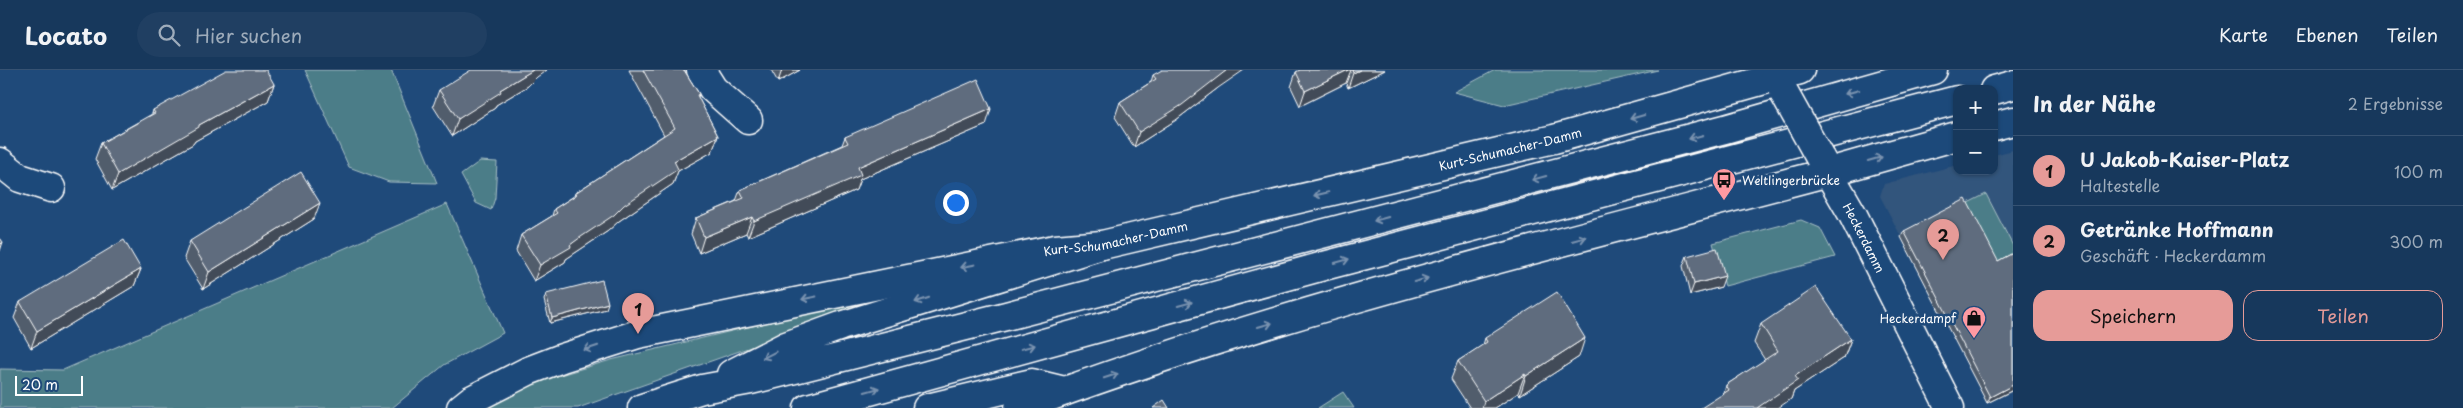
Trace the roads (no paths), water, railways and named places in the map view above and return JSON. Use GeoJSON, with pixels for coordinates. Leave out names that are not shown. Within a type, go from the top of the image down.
{"type":"FeatureCollection","features":[{"type":"Feature","properties":{"kind":"main road"},"geometry":{"type":"LineString","coordinates":[[701,70],[713,89],[748,120]]}},
{"type":"Feature","properties":{"kind":"main road"},"geometry":{"type":"LineString","coordinates":[[642,408],[702,389],[750,380],[1073,299],[1725,129],[1933,70]]}},
{"type":"Feature","properties":{"kind":"main road","name":"Heckerdamm"},"geometry":{"type":"LineString","coordinates":[[1783,78],[1824,165],[1853,216],[1950,408]]}},
{"type":"Feature","properties":{"kind":"main road","name":"Kurt-Schumacher-Damm"},"geometry":{"type":"LineString","coordinates":[[461,408],[471,400],[528,371],[638,334],[1054,249],[1102,245],[1562,137],[1783,78]]}},
{"type":"Feature","properties":{"kind":"main road"},"geometry":{"type":"LineString","coordinates":[[1998,89],[2013,85]]}},
{"type":"Feature","properties":{"kind":"main road"},"geometry":{"type":"LineString","coordinates":[[808,408],[1310,269],[1953,101]]}},
{"type":"Feature","properties":{"kind":"main road"},"geometry":{"type":"LineString","coordinates":[[1998,125],[2013,120]]}},
{"type":"Feature","properties":{"kind":"main road"},"geometry":{"type":"LineString","coordinates":[[1019,408],[1252,329],[1408,283],[1824,165],[1953,137]]}},
{"type":"Feature","properties":{"kind":"main road"},"geometry":{"type":"LineString","coordinates":[[0,162],[20,178],[51,188]]}},
{"type":"Feature","properties":{"kind":"main road"},"geometry":{"type":"LineString","coordinates":[[702,389],[786,346],[841,326],[1102,245]]}},
{"type":"Feature","properties":{"kind":"main road"},"geometry":{"type":"LineString","coordinates":[[927,408],[1032,383],[1065,391]]}},
{"type":"Feature","properties":{"kind":"place","name":"Weltlingerbrücke"},"geometry":{"type":"Point","coordinates":[1724,201]}},
{"type":"Feature","properties":{"kind":"place","name":"Getränke Hoffmann"},"geometry":{"type":"Point","coordinates":[1943,260]}},
{"type":"Feature","properties":{"kind":"place","name":"U Jakob-Kaiser-Platz"},"geometry":{"type":"Point","coordinates":[638,334]}},
{"type":"Feature","properties":{"kind":"place","name":"Heckerdampf"},"geometry":{"type":"Point","coordinates":[1974,339]}}]}
